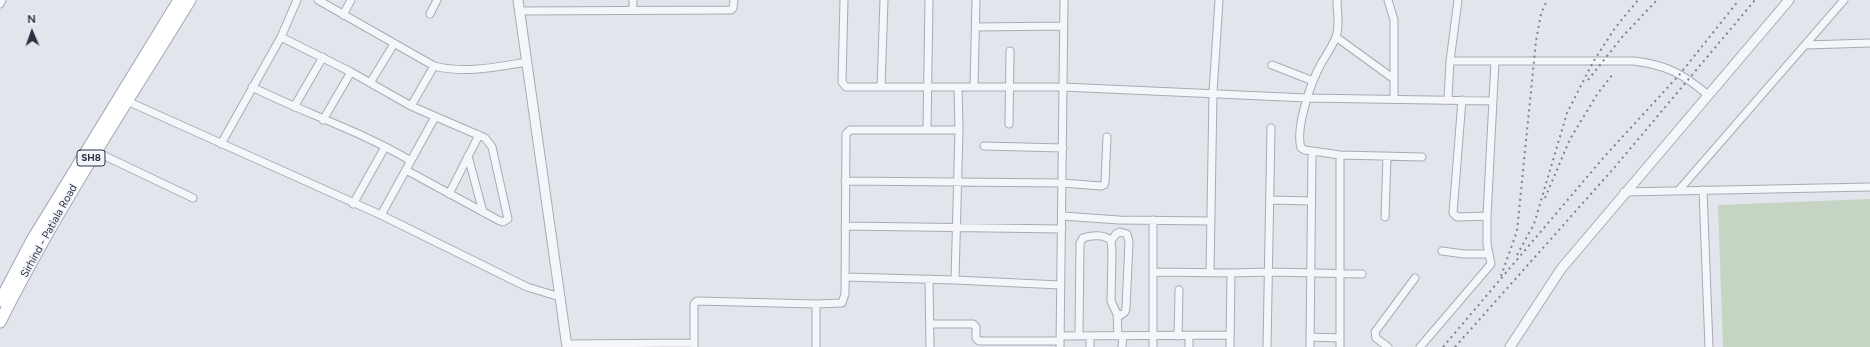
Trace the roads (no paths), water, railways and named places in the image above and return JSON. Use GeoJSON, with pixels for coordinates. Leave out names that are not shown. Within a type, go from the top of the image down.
{"type":"FeatureCollection","features":[{"type":"Feature","properties":{"kind":"main road"},"geometry":{"type":"LineString","coordinates":[[4,294],[32,240],[179,0]]}},
{"type":"Feature","properties":{"kind":"main road","name":"Sirhind - Patiala Road"},"geometry":{"type":"LineString","coordinates":[[0,322],[4,294],[190,0]]}},
{"type":"Feature","properties":{"kind":"street"},"geometry":{"type":"LineString","coordinates":[[0,4],[2,0]]}},
{"type":"Feature","properties":{"kind":"street"},"geometry":{"type":"LineString","coordinates":[[221,144],[281,37],[297,0]]}},
{"type":"Feature","properties":{"kind":"street"},"geometry":{"type":"LineString","coordinates":[[318,0],[343,16],[434,66],[450,70],[468,70],[527,62]]}},
{"type":"Feature","properties":{"kind":"street"},"geometry":{"type":"LineString","coordinates":[[343,16],[351,0]]}},
{"type":"Feature","properties":{"kind":"street"},"geometry":{"type":"LineString","coordinates":[[430,14],[437,0]]}},
{"type":"Feature","properties":{"kind":"street"},"geometry":{"type":"LineString","coordinates":[[518,0],[567,345],[694,345],[694,304],[697,301],[816,304],[842,303],[845,277],[845,181],[847,132],[854,130],[959,130]]}},
{"type":"Feature","properties":{"kind":"street"},"geometry":{"type":"LineString","coordinates":[[633,0],[633,10]]}},
{"type":"Feature","properties":{"kind":"street"},"geometry":{"type":"LineString","coordinates":[[520,11],[731,10],[734,8],[734,0]]}},
{"type":"Feature","properties":{"kind":"street"},"geometry":{"type":"LineString","coordinates":[[844,0],[843,85],[846,87],[1063,87],[1307,98],[1494,101]]}},
{"type":"Feature","properties":{"kind":"street"},"geometry":{"type":"LineString","coordinates":[[881,87],[884,0]]}},
{"type":"Feature","properties":{"kind":"street"},"geometry":{"type":"LineString","coordinates":[[927,129],[929,0]]}},
{"type":"Feature","properties":{"kind":"street"},"geometry":{"type":"LineString","coordinates":[[974,87],[976,0]]}},
{"type":"Feature","properties":{"kind":"street"},"geometry":{"type":"LineString","coordinates":[[1060,341],[1064,0]]}},
{"type":"Feature","properties":{"kind":"street"},"geometry":{"type":"LineString","coordinates":[[1210,272],[1213,93],[1220,0]]}},
{"type":"Feature","properties":{"kind":"street"},"geometry":{"type":"LineString","coordinates":[[1337,0],[1338,26],[1336,37],[1313,81],[1307,98],[1299,143],[1300,148],[1312,152],[1340,155],[1422,157]]}},
{"type":"Feature","properties":{"kind":"street"},"geometry":{"type":"LineString","coordinates":[[1388,0],[1394,20],[1394,99]]}},
{"type":"Feature","properties":{"kind":"street"},"geometry":{"type":"LineString","coordinates":[[1448,100],[1450,61],[1458,0]]}},
{"type":"Feature","properties":{"kind":"street"},"geometry":{"type":"LineString","coordinates":[[1510,347],[1561,269],[1624,192],[1789,0]]}},
{"type":"Feature","properties":{"kind":"street"},"geometry":{"type":"LineString","coordinates":[[1679,190],[1844,0]]}},
{"type":"Feature","properties":{"kind":"street"},"geometry":{"type":"LineString","coordinates":[[976,27],[1063,26]]}},
{"type":"Feature","properties":{"kind":"street"},"geometry":{"type":"LineString","coordinates":[[281,37],[351,72],[412,106],[485,138],[492,147],[508,219],[503,222],[406,170]]}},
{"type":"Feature","properties":{"kind":"street"},"geometry":{"type":"LineString","coordinates":[[1336,37],[1394,78]]}},
{"type":"Feature","properties":{"kind":"street"},"geometry":{"type":"LineString","coordinates":[[1806,45],[1870,43]]}},
{"type":"Feature","properties":{"kind":"street"},"geometry":{"type":"LineString","coordinates":[[370,83],[394,44]]}},
{"type":"Feature","properties":{"kind":"street"},"geometry":{"type":"LineString","coordinates":[[1010,51],[1010,124]]}},
{"type":"Feature","properties":{"kind":"street"},"geometry":{"type":"LineString","coordinates":[[294,107],[322,57]]}},
{"type":"Feature","properties":{"kind":"street"},"geometry":{"type":"LineString","coordinates":[[1450,61],[1634,61],[1661,65],[1680,74],[1708,95]]}},
{"type":"Feature","properties":{"kind":"street"},"geometry":{"type":"LineString","coordinates":[[1420,347],[1491,264],[1487,216],[1495,61]]}},
{"type":"Feature","properties":{"kind":"street"},"geometry":{"type":"LineString","coordinates":[[1272,65],[1313,81]]}},
{"type":"Feature","properties":{"kind":"street"},"geometry":{"type":"LineString","coordinates":[[412,106],[434,66]]}},
{"type":"Feature","properties":{"kind":"street"},"geometry":{"type":"LineString","coordinates":[[323,120],[351,72]]}},
{"type":"Feature","properties":{"kind":"street"},"geometry":{"type":"LineString","coordinates":[[252,87],[386,147],[411,161]]}},
{"type":"Feature","properties":{"kind":"street"},"geometry":{"type":"LineString","coordinates":[[955,280],[959,130],[958,87]]}},
{"type":"Feature","properties":{"kind":"street"},"geometry":{"type":"LineString","coordinates":[[1462,100],[1453,213],[1457,216],[1487,216]]}},
{"type":"Feature","properties":{"kind":"street"},"geometry":{"type":"LineString","coordinates":[[127,101],[381,215],[527,287],[560,298]]}},
{"type":"Feature","properties":{"kind":"street"},"geometry":{"type":"LineString","coordinates":[[381,215],[435,117]]}},
{"type":"Feature","properties":{"kind":"street"},"geometry":{"type":"LineString","coordinates":[[1267,347],[1271,128]]}},
{"type":"Feature","properties":{"kind":"street"},"geometry":{"type":"LineString","coordinates":[[449,194],[479,135]]}},
{"type":"Feature","properties":{"kind":"street"},"geometry":{"type":"LineString","coordinates":[[845,181],[1104,185],[1107,137]]}},
{"type":"Feature","properties":{"kind":"street"},"geometry":{"type":"LineString","coordinates":[[984,146],[1063,148]]}},
{"type":"Feature","properties":{"kind":"street"},"geometry":{"type":"LineString","coordinates":[[354,204],[386,147]]}},
{"type":"Feature","properties":{"kind":"street"},"geometry":{"type":"LineString","coordinates":[[96,150],[107,157],[193,198]]}},
{"type":"Feature","properties":{"kind":"street"},"geometry":{"type":"LineString","coordinates":[[1310,347],[1312,152]]}},
{"type":"Feature","properties":{"kind":"street"},"geometry":{"type":"LineString","coordinates":[[1340,155],[1340,347]]}},
{"type":"Feature","properties":{"kind":"street"},"geometry":{"type":"LineString","coordinates":[[468,156],[484,212]]}},
{"type":"Feature","properties":{"kind":"street"},"geometry":{"type":"LineString","coordinates":[[1385,217],[1386,156]]}},
{"type":"Feature","properties":{"kind":"street"},"geometry":{"type":"LineString","coordinates":[[1624,192],[1870,187]]}},
{"type":"Feature","properties":{"kind":"street"},"geometry":{"type":"LineString","coordinates":[[1703,190],[1709,347]]}},
{"type":"Feature","properties":{"kind":"street"},"geometry":{"type":"LineString","coordinates":[[1270,200],[1311,201]]}},
{"type":"Feature","properties":{"kind":"street"},"geometry":{"type":"LineString","coordinates":[[1062,216],[1210,221]]}},
{"type":"Feature","properties":{"kind":"street"},"geometry":{"type":"LineString","coordinates":[[1153,220],[1153,347]]}},
{"type":"Feature","properties":{"kind":"street"},"geometry":{"type":"LineString","coordinates":[[845,226],[1062,229]]}},
{"type":"Feature","properties":{"kind":"street"},"geometry":{"type":"LineString","coordinates":[[1118,317],[1123,315],[1126,308],[1129,242],[1127,234],[1120,232],[1116,234],[1111,241],[1112,301],[1118,317],[1122,347]]}},
{"type":"Feature","properties":{"kind":"street"},"geometry":{"type":"LineString","coordinates":[[1079,336],[1081,240],[1086,236],[1106,237],[1111,241]]}},
{"type":"Feature","properties":{"kind":"street"},"geometry":{"type":"LineString","coordinates":[[1442,251],[1464,254],[1489,254]]}},
{"type":"Feature","properties":{"kind":"street"},"geometry":{"type":"LineString","coordinates":[[1153,272],[1362,274]]}},
{"type":"Feature","properties":{"kind":"street"},"geometry":{"type":"LineString","coordinates":[[1230,347],[1231,273]]}},
{"type":"Feature","properties":{"kind":"street"},"geometry":{"type":"LineString","coordinates":[[845,277],[1060,285]]}},
{"type":"Feature","properties":{"kind":"street"},"geometry":{"type":"LineString","coordinates":[[1388,347],[1376,338],[1375,332],[1415,278]]}},
{"type":"Feature","properties":{"kind":"street"},"geometry":{"type":"LineString","coordinates":[[929,279],[930,347]]}},
{"type":"Feature","properties":{"kind":"street"},"geometry":{"type":"LineString","coordinates":[[1178,336],[1179,290]]}},
{"type":"Feature","properties":{"kind":"street"},"geometry":{"type":"LineString","coordinates":[[816,304],[816,347]]}},
{"type":"Feature","properties":{"kind":"street"},"geometry":{"type":"LineString","coordinates":[[930,324],[973,324],[976,327],[976,338],[979,341],[1060,341],[1079,336],[1230,335]]}},
{"type":"Feature","properties":{"kind":"street"},"geometry":{"type":"LineString","coordinates":[[1090,336],[1090,347]]}},
{"type":"Feature","properties":{"kind":"street"},"geometry":{"type":"LineString","coordinates":[[1189,336],[1189,347]]}},
{"type":"Feature","properties":{"kind":"street"},"geometry":{"type":"LineString","coordinates":[[1310,337],[1340,338]]}},
{"type":"Feature","properties":{"kind":"railway"},"geometry":{"type":"LineString","coordinates":[[1501,276],[1517,231],[1536,41],[1541,14],[1547,0]]}},
{"type":"Feature","properties":{"kind":"railway"},"geometry":{"type":"LineString","coordinates":[[1517,255],[1534,224],[1567,113],[1593,62],[1615,28],[1638,0]]}},
{"type":"Feature","properties":{"kind":"railway"},"geometry":{"type":"LineString","coordinates":[[1588,80],[1623,36],[1657,0]]}},
{"type":"Feature","properties":{"kind":"railway"},"geometry":{"type":"LineString","coordinates":[[1443,347],[1604,157],[1680,74],[1739,0]]}},
{"type":"Feature","properties":{"kind":"railway"},"geometry":{"type":"LineString","coordinates":[[1455,347],[1614,168],[1755,0]]}},
{"type":"Feature","properties":{"kind":"railway"},"geometry":{"type":"LineString","coordinates":[[1545,198],[1570,139],[1598,93],[1613,74]]}}]}
